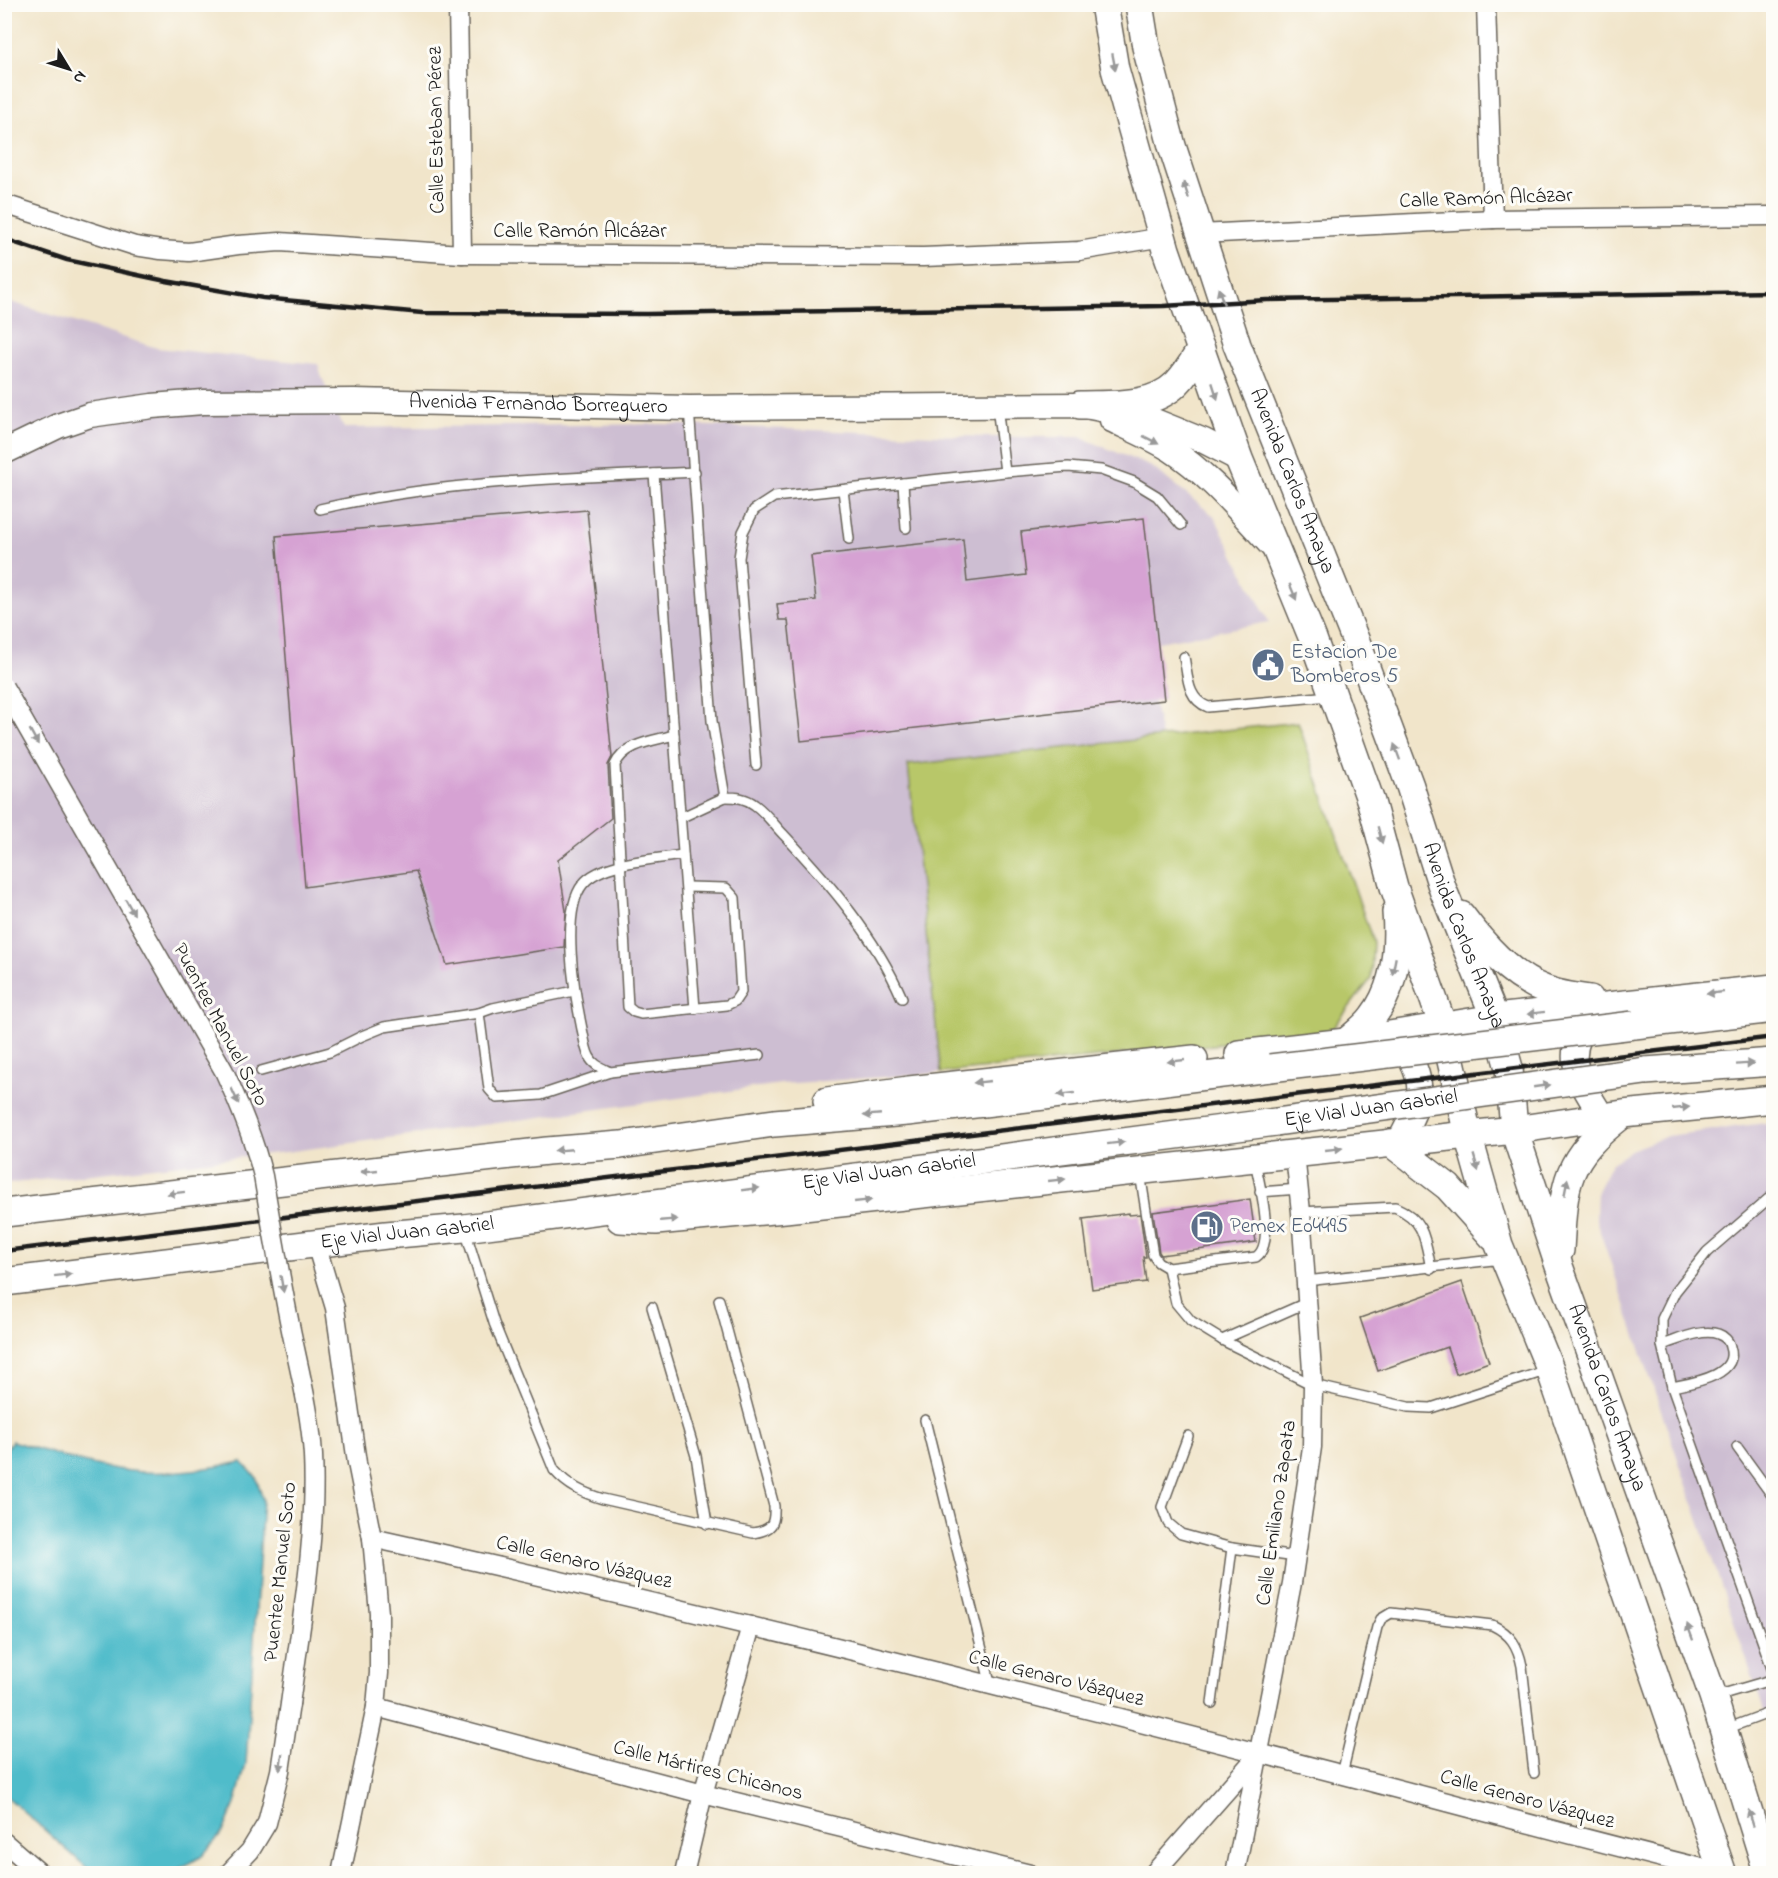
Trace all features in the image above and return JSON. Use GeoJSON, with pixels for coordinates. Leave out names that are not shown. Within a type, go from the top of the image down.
{"type":"FeatureCollection","features":[{"type":"Feature","properties":{"kind":"main road","name":"Avenida Carlos Amaya"},"geometry":{"type":"LineString","coordinates":[[1104,4],[1115,69],[1163,237],[1239,459],[1313,639],[1371,802],[1394,887],[1443,1026],[1468,1135],[1502,1252],[1550,1369],[1725,1873]]}},
{"type":"Feature","properties":{"kind":"main road","name":"Avenida Carlos Amaya"},"geometry":{"type":"LineString","coordinates":[[1139,4],[1146,48],[1172,146],[1237,345],[1350,625],[1410,786],[1443,890],[1495,1018],[1509,1068],[1514,1130],[1559,1266],[1713,1696],[1768,1874]]}},
{"type":"Feature","properties":{"kind":"main road"},"geometry":{"type":"LineString","coordinates":[[1080,405],[1123,404],[1156,398],[1177,383],[1202,349]]}},
{"type":"Feature","properties":{"kind":"main road","name":"Avenida Fernando Borreguero"},"geometry":{"type":"LineString","coordinates":[[4,452],[58,426],[90,415],[152,406],[203,402],[354,401],[689,408],[1080,405],[1148,418],[1204,441],[1239,459]]}},
{"type":"Feature","properties":{"kind":"main road"},"geometry":{"type":"LineString","coordinates":[[1080,405],[1170,449],[1202,473],[1232,501],[1276,550]]}},
{"type":"Feature","properties":{"kind":"main road"},"geometry":{"type":"LineString","coordinates":[[1239,459],[1279,497],[1303,530],[1330,575]]}},
{"type":"Feature","properties":{"kind":"main road"},"geometry":{"type":"LineString","coordinates":[[1313,639],[1350,625]]}},
{"type":"Feature","properties":{"kind":"main road"},"geometry":{"type":"LineString","coordinates":[[1371,802],[1410,786]]}},
{"type":"Feature","properties":{"kind":"main road"},"geometry":{"type":"LineString","coordinates":[[1346,1042],[1372,1017],[1386,996],[1393,972],[1398,939],[1394,887]]}},
{"type":"Feature","properties":{"kind":"main road"},"geometry":{"type":"LineString","coordinates":[[1443,890],[1471,928],[1500,959],[1518,974],[1543,989],[1609,1004]]}},
{"type":"Feature","properties":{"kind":"main road"},"geometry":{"type":"LineString","coordinates":[[621,1145],[714,1116],[909,1090],[1346,1042],[1495,1018],[1609,1004],[1773,988]]}},
{"type":"Feature","properties":{"kind":"main road"},"geometry":{"type":"LineString","coordinates":[[1609,1004],[1577,1036],[1575,1053],[1577,1071],[1612,1116]]}},
{"type":"Feature","properties":{"kind":"main road"},"geometry":{"type":"LineString","coordinates":[[4,1213],[547,1151],[621,1145],[774,1123],[987,1103],[1773,1009]]}},
{"type":"Feature","properties":{"kind":"main road"},"geometry":{"type":"LineString","coordinates":[[1395,1142],[1416,1109],[1420,1088],[1416,1066],[1398,1034]]}},
{"type":"Feature","properties":{"kind":"main road","name":"Eje Vial Juan Gabriel"},"geometry":{"type":"LineString","coordinates":[[4,1282],[386,1235],[464,1228],[1276,1122],[1645,1071],[1773,1062]]}},
{"type":"Feature","properties":{"kind":"main road"},"geometry":{"type":"LineString","coordinates":[[547,1216],[657,1221],[796,1208],[1514,1130],[1612,1116],[1773,1099]]}},
{"type":"Feature","properties":{"kind":"main road"},"geometry":{"type":"LineString","coordinates":[[1559,1266],[1562,1207],[1568,1175],[1580,1155],[1612,1116]]}},
{"type":"Feature","properties":{"kind":"main road"},"geometry":{"type":"LineString","coordinates":[[1395,1142],[1448,1187],[1502,1252]]}},
{"type":"Feature","properties":{"kind":"street","name":"Calle Esteban Pérez"},"geometry":{"type":"LineString","coordinates":[[458,4],[462,254]]}},
{"type":"Feature","properties":{"kind":"street"},"geometry":{"type":"LineString","coordinates":[[1486,4],[1493,219]]}},
{"type":"Feature","properties":{"kind":"street","name":"Calle Ramón Alcázar"},"geometry":{"type":"LineString","coordinates":[[4,204],[135,246],[189,252],[238,244],[280,243],[462,254],[923,257],[1079,251],[1163,237]]}},
{"type":"Feature","properties":{"kind":"street","name":"Calle Ramón Alcázar"},"geometry":{"type":"LineString","coordinates":[[1200,234],[1493,219],[1773,216]]}},
{"type":"Feature","properties":{"kind":"street","name":"Puentee Manuel Soto"},"geometry":{"type":"LineString","coordinates":[[4,687],[224,1071],[247,1123],[263,1176],[288,1316],[308,1406],[313,1453],[314,1499],[302,1612],[280,1771],[267,1823],[250,1851],[228,1874]]}},
{"type":"Feature","properties":{"kind":"street","name":"Calle Emiliano Zapata"},"geometry":{"type":"LineString","coordinates":[[1235,1874],[1260,1754],[1296,1557],[1312,1447],[1313,1385],[1295,1154]]}},
{"type":"Feature","properties":{"kind":"street"},"geometry":{"type":"LineString","coordinates":[[316,1244],[335,1308],[357,1464],[372,1538],[380,1612],[376,1707],[341,1874]]}},
{"type":"Feature","properties":{"kind":"street","name":"Calle Genaro Vázquez"},"geometry":{"type":"LineString","coordinates":[[372,1538],[751,1626],[1342,1774],[1541,1828],[1725,1873]]}},
{"type":"Feature","properties":{"kind":"street"},"geometry":{"type":"LineString","coordinates":[[684,1874],[703,1794],[751,1626]]}},
{"type":"Feature","properties":{"kind":"street","name":"Calle Mártires Chicanos"},"geometry":{"type":"LineString","coordinates":[[376,1707],[703,1794],[1030,1874]]}},
{"type":"Feature","properties":{"kind":"street"},"geometry":{"type":"LineString","coordinates":[[1153,1874],[1260,1754]]}},
{"type":"Feature","properties":{"kind":"street"},"geometry":{"type":"LineString","coordinates":[[4,1842],[41,1874]]}},
{"type":"Feature","properties":{"kind":"lane"},"geometry":{"type":"LineString","coordinates":[[998,406],[1005,472]]}},
{"type":"Feature","properties":{"kind":"lane"},"geometry":{"type":"LineString","coordinates":[[689,408],[712,721],[725,797]]}},
{"type":"Feature","properties":{"kind":"lane"},"geometry":{"type":"LineString","coordinates":[[756,765],[739,558],[743,532],[754,510],[774,497],[1068,467],[1101,470],[1134,482],[1157,496],[1180,525]]}},
{"type":"Feature","properties":{"kind":"lane"},"geometry":{"type":"LineString","coordinates":[[320,509],[370,497],[474,483],[695,472]]}},
{"type":"Feature","properties":{"kind":"lane"},"geometry":{"type":"LineString","coordinates":[[654,474],[695,1009]]}},
{"type":"Feature","properties":{"kind":"lane"},"geometry":{"type":"LineString","coordinates":[[903,483],[906,528]]}},
{"type":"Feature","properties":{"kind":"lane"},"geometry":{"type":"LineString","coordinates":[[843,490],[849,539]]}},
{"type":"Feature","properties":{"kind":"lane"},"geometry":{"type":"LineString","coordinates":[[1184,657],[1191,695],[1199,704],[1208,707],[1333,696]]}},
{"type":"Feature","properties":{"kind":"lane"},"geometry":{"type":"LineString","coordinates":[[674,735],[628,749],[619,755],[615,765],[628,1006],[634,1012],[640,1014],[727,1005],[735,1001],[741,992],[735,898],[726,888],[687,887]]}},
{"type":"Feature","properties":{"kind":"lane"},"geometry":{"type":"LineString","coordinates":[[680,818],[725,797],[739,796],[755,805],[813,866],[866,933],[889,970],[902,998]]}},
{"type":"Feature","properties":{"kind":"lane"},"geometry":{"type":"LineString","coordinates":[[610,1072],[597,1066],[588,1055],[574,991],[572,918],[575,898],[582,884],[594,874],[620,866],[683,855]]}},
{"type":"Feature","properties":{"kind":"lane"},"geometry":{"type":"LineString","coordinates":[[261,1071],[330,1052],[384,1027],[479,1013],[492,1008],[574,991]]}},
{"type":"Feature","properties":{"kind":"lane"},"geometry":{"type":"LineString","coordinates":[[479,1013],[489,1089],[497,1098],[541,1095],[610,1072],[760,1055]]}},
{"type":"Feature","properties":{"kind":"lane"},"geometry":{"type":"LineString","coordinates":[[1140,1171],[1153,1255],[1158,1262],[1168,1268],[1256,1257],[1262,1253],[1266,1234],[1255,1158]]}},
{"type":"Feature","properties":{"kind":"lane"},"geometry":{"type":"LineString","coordinates":[[1260,1192],[1299,1189]]}},
{"type":"Feature","properties":{"kind":"lane"},"geometry":{"type":"LineString","coordinates":[[1713,1696],[1773,1676],[1672,1387],[1662,1345],[1662,1319],[1675,1292],[1707,1252],[1773,1194]]}},
{"type":"Feature","properties":{"kind":"lane"},"geometry":{"type":"LineString","coordinates":[[1301,1212],[1395,1207],[1408,1212],[1418,1222],[1425,1237],[1431,1269]]}},
{"type":"Feature","properties":{"kind":"lane"},"geometry":{"type":"LineString","coordinates":[[464,1228],[494,1323],[554,1470],[565,1483],[582,1493],[706,1524],[753,1533],[765,1531],[774,1518],[774,1506],[719,1300]]}},
{"type":"Feature","properties":{"kind":"lane"},"geometry":{"type":"LineString","coordinates":[[1306,1281],[1431,1269],[1502,1252]]}},
{"type":"Feature","properties":{"kind":"lane"},"geometry":{"type":"LineString","coordinates":[[1168,1268],[1176,1303],[1191,1321],[1222,1340],[1313,1385],[1408,1407],[1431,1408],[1550,1369]]}},
{"type":"Feature","properties":{"kind":"lane"},"geometry":{"type":"LineString","coordinates":[[1222,1340],[1308,1302]]}},
{"type":"Feature","properties":{"kind":"lane"},"geometry":{"type":"LineString","coordinates":[[652,1307],[696,1456],[706,1524]]}},
{"type":"Feature","properties":{"kind":"lane"},"geometry":{"type":"LineString","coordinates":[[1662,1345],[1705,1333],[1718,1334],[1727,1340],[1732,1349],[1727,1367],[1708,1379],[1672,1387]]}},
{"type":"Feature","properties":{"kind":"lane"},"geometry":{"type":"LineString","coordinates":[[925,1420],[991,1686]]}},
{"type":"Feature","properties":{"kind":"lane"},"geometry":{"type":"LineString","coordinates":[[1188,1437],[1162,1507],[1168,1523],[1181,1534],[1232,1548],[1296,1557]]}},
{"type":"Feature","properties":{"kind":"lane"},"geometry":{"type":"LineString","coordinates":[[1737,1448],[1773,1498]]}},
{"type":"Feature","properties":{"kind":"lane"},"geometry":{"type":"LineString","coordinates":[[1212,1703],[1232,1548]]}},
{"type":"Feature","properties":{"kind":"lane"},"geometry":{"type":"LineString","coordinates":[[1342,1774],[1377,1627],[1385,1615],[1391,1613],[1492,1625],[1503,1630],[1513,1640],[1519,1651],[1522,1666],[1534,1773]]}},
{"type":"Feature","properties":{"kind":"lane"},"geometry":{"type":"LineString","coordinates":[[1724,1730],[1773,1711]]}},
{"type":"Feature","properties":{"kind":"shaded area"},"geometry":{"type":"Polygon","coordinates":[[[4,300],[157,348],[318,364],[344,428],[662,424],[985,437],[1080,437],[1152,467],[1214,516],[1269,622],[1142,645],[1161,737],[908,765],[941,1073],[781,1084],[286,1152],[5,1184],[4,300]]]}},
{"type":"Feature","properties":{"kind":"shaded area"},"geometry":{"type":"Polygon","coordinates":[[[1773,1122],[1773,1737],[1596,1220],[1597,1191],[1611,1164],[1631,1150],[1667,1136],[1773,1122]]]}},
{"type":"Feature","properties":{"kind":"green space"},"geometry":{"type":"Polygon","coordinates":[[[1298,722],[1373,942],[1371,979],[1329,1033],[941,1073],[908,765],[1298,722]]]}},
{"type":"Feature","properties":{"kind":"water"},"geometry":{"type":"Polygon","coordinates":[[[12,1441],[92,1464],[141,1472],[179,1471],[242,1462],[256,1477],[263,1500],[246,1764],[235,1804],[223,1832],[201,1857],[171,1873],[93,1873],[5,1795],[4,1453],[12,1441]]]}},
{"type":"Feature","properties":{"kind":"building"},"geometry":{"type":"Polygon","coordinates":[[[587,510],[612,757],[608,765],[611,818],[558,860],[566,911],[564,947],[447,965],[416,871],[305,887],[276,536],[587,510]]]}},
{"type":"Feature","properties":{"kind":"building"},"geometry":{"type":"Polygon","coordinates":[[[1144,518],[1164,700],[801,741],[788,620],[779,620],[777,604],[816,600],[811,556],[963,539],[967,582],[1026,575],[1021,532],[1144,518]]]}},
{"type":"Feature","properties":{"kind":"building","name":"Pemex E04495"},"geometry":{"type":"Polygon","coordinates":[[[1250,1199],[1256,1242],[1161,1255],[1159,1252],[1153,1212],[1250,1199]]]}},
{"type":"Feature","properties":{"kind":"building"},"geometry":{"type":"Polygon","coordinates":[[[1129,1213],[1129,1215],[1140,1214],[1146,1257],[1143,1257],[1146,1282],[1092,1289],[1083,1219],[1129,1213]]]}},
{"type":"Feature","properties":{"kind":"building"},"geometry":{"type":"Polygon","coordinates":[[[1462,1282],[1489,1362],[1456,1374],[1447,1347],[1378,1371],[1360,1318],[1462,1282]]]}},
{"type":"Feature","properties":{"kind":"railway"},"geometry":{"type":"LineString","coordinates":[[4,239],[67,260],[166,281],[263,298],[422,313],[647,314],[1163,306],[1267,300],[1774,292]]}},
{"type":"Feature","properties":{"kind":"railway"},"geometry":{"type":"LineString","coordinates":[[4,1251],[1774,1037]]}},
{"type":"Feature","properties":{"kind":"place","name":"Estacion De Bomberos 5"},"geometry":{"type":"Point","coordinates":[1268,665]}},
{"type":"Feature","properties":{"kind":"place","name":"Pemex E04495"},"geometry":{"type":"Point","coordinates":[1207,1227]}}]}
